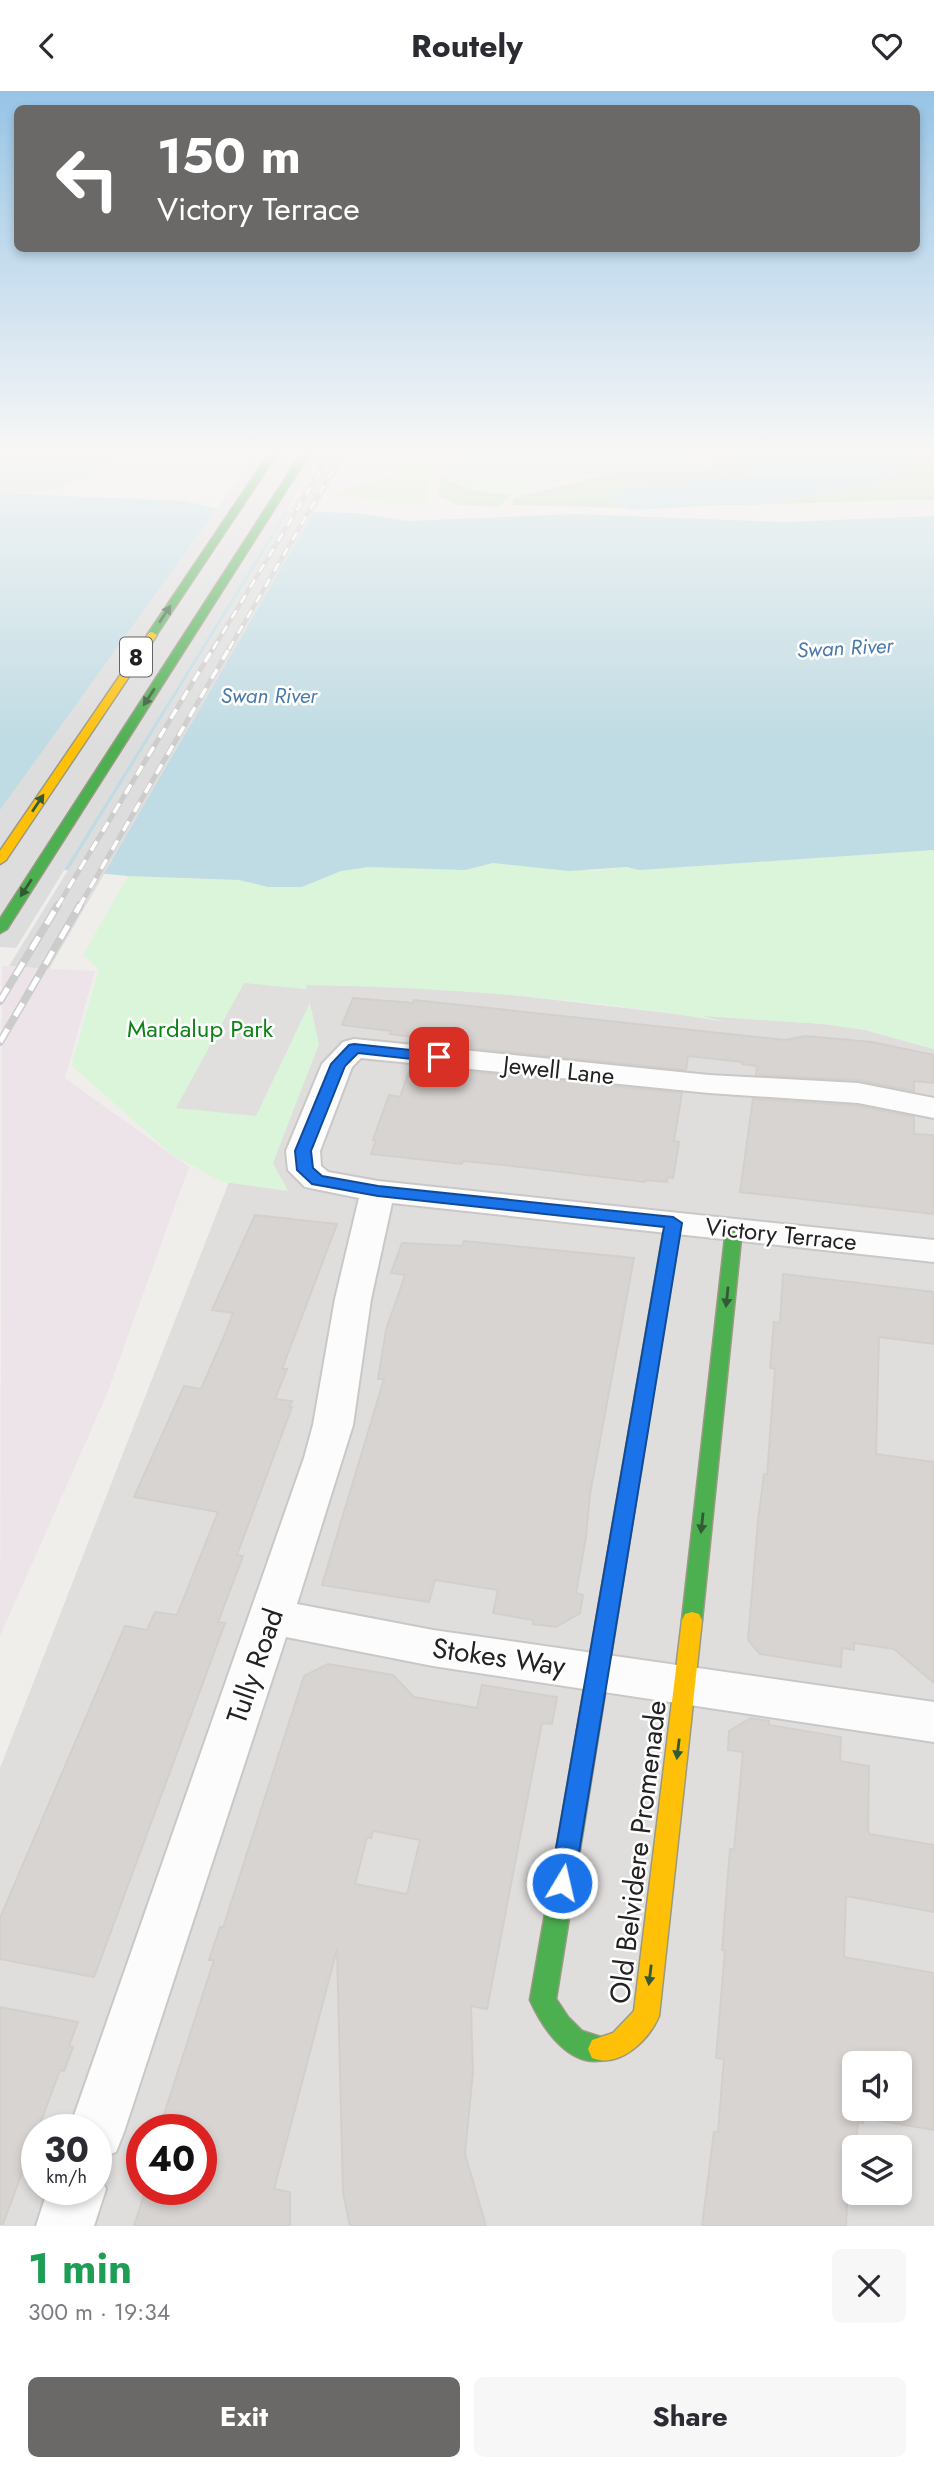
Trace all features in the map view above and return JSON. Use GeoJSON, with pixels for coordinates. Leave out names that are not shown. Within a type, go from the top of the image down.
{"type":"FeatureCollection","features":[{"type":"Feature","properties":{"kind":"main road","name":"8"},"geometry":{"type":"LineString","coordinates":[[0,860],[210,548]]}},
{"type":"Feature","properties":{"kind":"main road","name":"8"},"geometry":{"type":"LineString","coordinates":[[0,929],[244,548]]}},
{"type":"Feature","properties":{"kind":"main road","name":"Old Belvidere Promenade"},"geometry":{"type":"LineString","coordinates":[[673,1223],[543,2000],[549,2018],[561,2034],[572,2042],[589,2048],[606,2049],[623,2044],[636,2032],[646,2016],[734,1229]]}},
{"type":"Feature","properties":{"kind":"street","name":"Jewell Lane"},"geometry":{"type":"LineString","coordinates":[[378,1191],[317,1181],[305,1170],[303,1151],[338,1064],[354,1048],[720,1085],[858,1093],[934,1108]]}},
{"type":"Feature","properties":{"kind":"street","name":"Victory Terrace"},"geometry":{"type":"LineString","coordinates":[[378,1191],[934,1251]]}},
{"type":"Feature","properties":{"kind":"street","name":"Tully Road"},"geometry":{"type":"LineString","coordinates":[[102,2114],[272,1617],[333,1425],[353,1299],[378,1191]]}},
{"type":"Feature","properties":{"kind":"street","name":"Stokes Way"},"geometry":{"type":"LineString","coordinates":[[272,1617],[433,1648],[934,1722]]}},
{"type":"Feature","properties":{"kind":"street"},"geometry":{"type":"LineString","coordinates":[[65,2226],[72,2205]]}},
{"type":"Feature","properties":{"kind":"shaded area"},"geometry":{"type":"Polygon","coordinates":[[[2,966],[95,971],[65,1078],[189,1167],[107,1394],[0,1636],[2,966]]]}},
{"type":"Feature","properties":{"kind":"shaded area"},"geometry":{"type":"Polygon","coordinates":[[[244,983],[316,990],[256,1116],[176,1108],[244,983]]]}},
{"type":"Feature","properties":{"kind":"shaded area"},"geometry":{"type":"Polygon","coordinates":[[[306,985],[393,986],[494,993],[677,1014],[824,1024],[865,1030],[934,1049],[934,2226],[0,2226],[0,1768],[306,985]]]}},
{"type":"Feature","properties":{"kind":"green space","name":"Mardalup Park"},"geometry":{"type":"Polygon","coordinates":[[[934,850],[934,1049],[865,1030],[824,1024],[703,1016],[726,1022],[569,1001],[412,988],[306,985],[319,1044],[273,1163],[288,1191],[223,1182],[174,1156],[71,1065],[99,969],[83,955],[128,876],[239,880],[268,887],[302,887],[341,871],[368,867],[465,870],[493,863],[596,871],[627,867],[639,870],[934,850]]]}},
{"type":"Feature","properties":{"kind":"water","name":"Swan River"},"geometry":{"type":"Polygon","coordinates":[[[0,548],[934,548],[934,850],[639,870],[627,867],[569,871],[493,863],[465,870],[368,867],[341,871],[302,887],[268,887],[239,880],[128,876],[0,864],[0,548]]]}},
{"type":"Feature","properties":{"kind":"pier"},"geometry":{"type":"Polygon","coordinates":[[[189,548],[263,548],[16,948],[0,947],[0,810],[189,548]]]}},
{"type":"Feature","properties":{"kind":"pier"},"geometry":{"type":"Polygon","coordinates":[[[267,548],[293,548],[49,969],[9,966],[267,548]]]}},
{"type":"Feature","properties":{"kind":"building"},"geometry":{"type":"Polygon","coordinates":[[[353,998],[413,1003],[414,1000],[785,1040],[805,1036],[872,1042],[934,1055],[934,1083],[914,1081],[914,1091],[858,1080],[756,1075],[757,1066],[688,1056],[686,1070],[419,1043],[421,1038],[342,1025],[353,998]]]}},
{"type":"Feature","properties":{"kind":"building"},"geometry":{"type":"Polygon","coordinates":[[[411,1066],[682,1093],[674,1141],[679,1142],[673,1178],[668,1177],[667,1182],[645,1182],[512,1166],[463,1161],[462,1164],[371,1154],[376,1140],[373,1140],[389,1095],[400,1097],[411,1066]]]}},
{"type":"Feature","properties":{"kind":"building"},"geometry":{"type":"Polygon","coordinates":[[[753,1099],[858,1106],[914,1117],[914,1134],[934,1135],[934,1214],[740,1192],[753,1099]]]}},
{"type":"Feature","properties":{"kind":"building"},"geometry":{"type":"Polygon","coordinates":[[[255,1215],[337,1224],[282,1369],[287,1369],[275,1399],[292,1401],[289,1407],[292,1407],[237,1555],[243,1556],[218,1622],[225,1623],[94,1977],[0,1959],[0,1918],[125,1626],[147,1630],[155,1612],[177,1615],[218,1512],[134,1497],[184,1386],[201,1389],[225,1334],[233,1313],[212,1310],[255,1215]]]}},
{"type":"Feature","properties":{"kind":"building"},"geometry":{"type":"Polygon","coordinates":[[[464,1241],[634,1258],[590,1494],[576,1593],[583,1595],[580,1613],[556,1627],[493,1613],[498,1590],[435,1580],[429,1602],[322,1585],[384,1379],[378,1379],[386,1330],[405,1275],[391,1273],[402,1243],[462,1246],[464,1241]]]}},
{"type":"Feature","properties":{"kind":"building"},"geometry":{"type":"Polygon","coordinates":[[[783,1274],[934,1292],[934,1344],[879,1337],[876,1454],[934,1462],[934,1683],[894,1649],[854,1643],[854,1650],[842,1648],[841,1667],[760,1654],[748,1640],[758,1521],[764,1474],[767,1475],[775,1369],[770,1368],[774,1322],[780,1323],[783,1274]]]}},
{"type":"Feature","properties":{"kind":"building"},"geometry":{"type":"Polygon","coordinates":[[[328,1664],[393,1675],[414,1697],[477,1708],[482,1685],[557,1697],[552,1724],[542,1723],[487,2009],[471,2006],[473,2072],[465,2154],[486,2226],[350,2226],[343,2193],[337,1949],[274,2189],[290,2192],[290,2226],[134,2226],[141,2205],[217,2205],[217,2114],[164,2114],[214,1960],[209,1960],[220,1927],[223,1928],[304,1676],[328,1664]],[[373,1831],[371,1838],[367,1837],[355,1884],[407,1894],[420,1840],[373,1831]]]}},
{"type":"Feature","properties":{"kind":"building"},"geometry":{"type":"Polygon","coordinates":[[[751,1718],[769,1721],[769,1725],[841,1737],[840,1761],[869,1766],[870,1834],[934,1845],[934,1912],[846,1896],[844,1957],[934,1973],[934,2130],[882,2121],[912,2121],[912,2051],[842,2051],[842,2121],[863,2121],[858,2122],[857,2135],[842,2135],[842,2205],[847,2205],[846,2226],[702,2226],[714,2132],[718,2132],[724,2059],[716,2058],[725,1951],[722,1950],[730,1849],[734,1850],[743,1752],[728,1750],[729,1731],[751,1718]]]}},
{"type":"Feature","properties":{"kind":"building"},"geometry":{"type":"Polygon","coordinates":[[[0,2007],[78,2022],[69,2046],[73,2047],[64,2071],[60,2070],[44,2114],[21,2114],[21,2175],[3,2224],[0,2224],[0,2007]]]}},
{"type":"Feature","properties":{"kind":"railway"},"geometry":{"type":"LineString","coordinates":[[213,649],[274,548]]}},
{"type":"Feature","properties":{"kind":"railway"},"geometry":{"type":"LineString","coordinates":[[229,649],[288,548]]}},
{"type":"Feature","properties":{"kind":"railway"},"geometry":{"type":"LineString","coordinates":[[57,907],[214,647]]}},
{"type":"Feature","properties":{"kind":"railway"},"geometry":{"type":"LineString","coordinates":[[79,907],[230,647]]}},
{"type":"Feature","properties":{"kind":"railway"},"geometry":{"type":"LineString","coordinates":[[0,1001],[58,905]]}},
{"type":"Feature","properties":{"kind":"railway"},"geometry":{"type":"LineString","coordinates":[[0,1042],[80,905]]}},
{"type":"Feature","properties":{"kind":"traffic: fast"},"geometry":{"type":"LineString","coordinates":[[152,635],[210,548]]}},
{"type":"Feature","properties":{"kind":"traffic: fast"},"geometry":{"type":"LineString","coordinates":[[0,929],[245,548]]}},
{"type":"Feature","properties":{"kind":"traffic: fast"},"geometry":{"type":"LineString","coordinates":[[692,1620],[734,1229]]}},
{"type":"Feature","properties":{"kind":"traffic: fast"},"geometry":{"type":"LineString","coordinates":[[601,2049],[590,2048],[573,2040],[559,2026],[543,2000],[638,1431]]}},
{"type":"Feature","properties":{"kind":"traffic: slow"},"geometry":{"type":"LineString","coordinates":[[0,860],[152,635]]}},
{"type":"Feature","properties":{"kind":"traffic: slow"},"geometry":{"type":"LineString","coordinates":[[638,1431],[673,1223]]}},
{"type":"Feature","properties":{"kind":"traffic: slow"},"geometry":{"type":"LineString","coordinates":[[601,2049],[622,2042],[646,2016],[692,1620]]}},
{"type":"Feature","properties":{"kind":"route"},"geometry":{"type":"LineString","coordinates":[[439,1057],[354,1048],[338,1064],[303,1151],[305,1170],[317,1181],[378,1191],[673,1223],[562,1883]]}}]}
